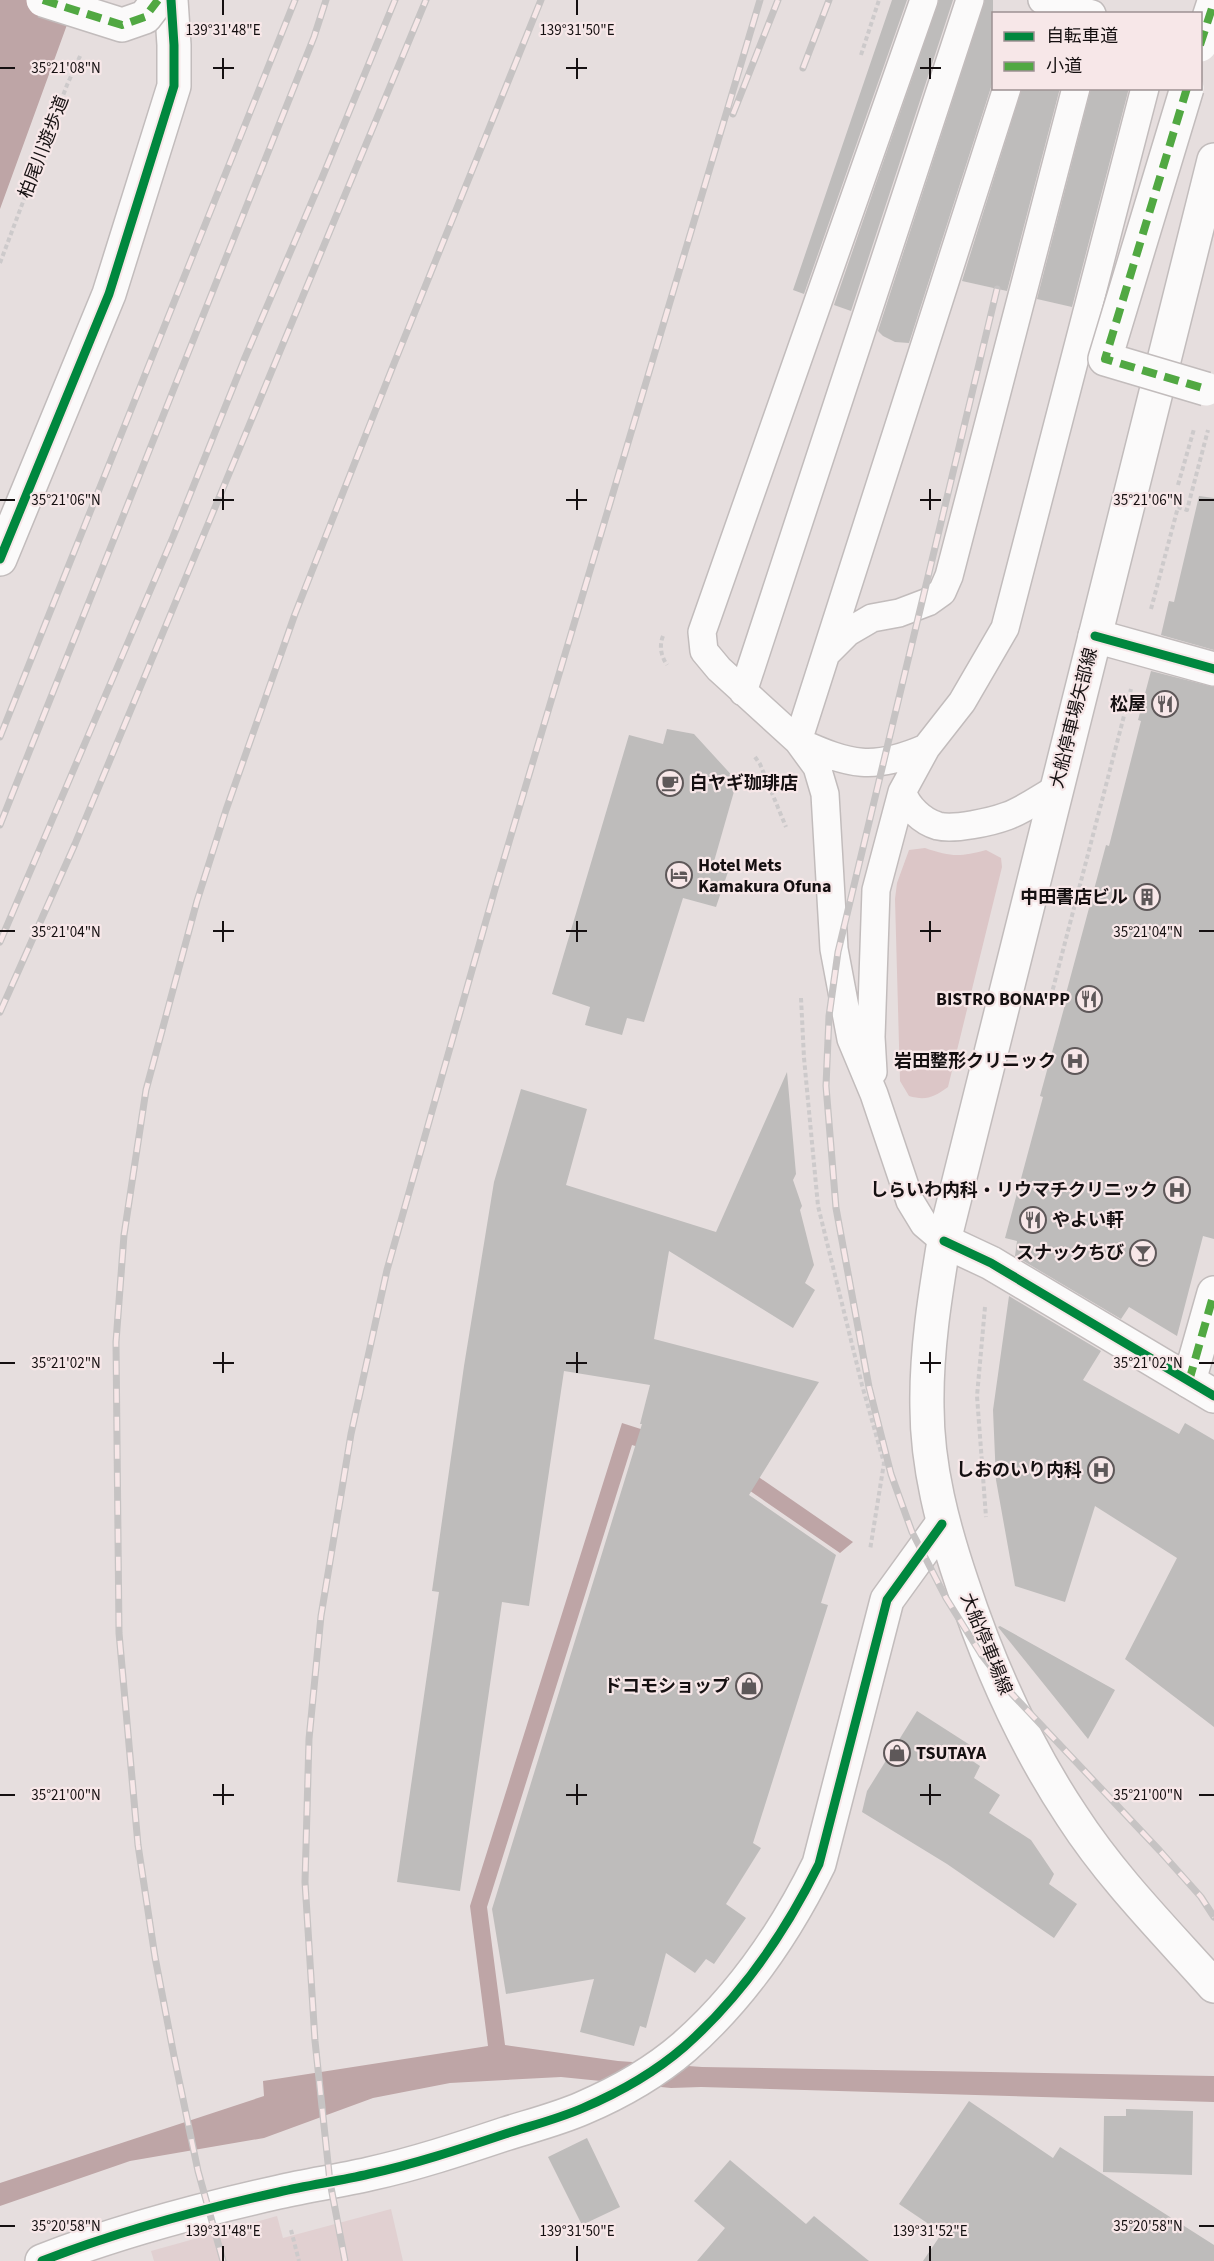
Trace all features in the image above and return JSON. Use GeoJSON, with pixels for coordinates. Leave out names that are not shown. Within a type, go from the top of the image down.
{"type":"FeatureCollection","features":[{"type":"Feature","properties":{"kind":"street"},"geometry":{"type":"LineString","coordinates":[[43,0],[122,25],[146,17],[158,0]]}},
{"type":"Feature","properties":{"kind":"street"},"geometry":{"type":"LineString","coordinates":[[0,559],[109,294],[174,86],[171,0]]}},
{"type":"Feature","properties":{"kind":"street"},"geometry":{"type":"LineString","coordinates":[[1202,39],[1214,2]]}},
{"type":"Feature","properties":{"kind":"street"},"geometry":{"type":"LineString","coordinates":[[1186,90],[1105,359],[1206,389]]}},
{"type":"Feature","properties":{"kind":"street","name":"大船停車場矢部線"},"geometry":{"type":"LineString","coordinates":[[944,1241],[1214,160]]}},
{"type":"Feature","properties":{"kind":"street"},"geometry":{"type":"LineString","coordinates":[[1095,636],[1214,669]]}},
{"type":"Feature","properties":{"kind":"street"},"geometry":{"type":"LineString","coordinates":[[944,1241],[991,1263],[1202,1389],[1214,1293]]}},
{"type":"Feature","properties":{"kind":"street","name":"大船停車場線"},"geometry":{"type":"LineString","coordinates":[[944,1241],[928,1352],[927,1409],[932,1467],[942,1524],[979,1635],[1021,1731],[1072,1816],[1119,1880],[1214,1986]]}},
{"type":"Feature","properties":{"kind":"street"},"geometry":{"type":"LineString","coordinates":[[42,2261],[81,2246],[165,2220],[280,2192],[368,2175],[431,2158],[582,2109],[638,2080],[683,2048],[715,2017],[744,1982],[801,1902],[819,1864],[887,1600],[942,1524]]}},
{"type":"Feature","properties":{"kind":"lane"},"geometry":{"type":"LineString","coordinates":[[924,0],[702,632],[704,651],[742,692],[798,741],[817,767],[825,794],[834,948],[851,1039],[874,1094],[910,1201],[924,1224],[944,1241]]}},
{"type":"Feature","properties":{"kind":"lane"},"geometry":{"type":"LineString","coordinates":[[742,692],[970,0]]}},
{"type":"Feature","properties":{"kind":"lane"},"geometry":{"type":"LineString","coordinates":[[1042,0],[1085,12]]}},
{"type":"Feature","properties":{"kind":"lane"},"geometry":{"type":"LineString","coordinates":[[798,741],[1006,90]]}},
{"type":"Feature","properties":{"kind":"lane"},"geometry":{"type":"LineString","coordinates":[[826,654],[848,632],[872,618],[898,613],[928,602],[942,592],[952,564],[1076,90]]}},
{"type":"Feature","properties":{"kind":"lane"},"geometry":{"type":"LineString","coordinates":[[874,1094],[871,1037],[876,890],[902,792],[926,748],[962,702],[1005,628],[1144,90]]}},
{"type":"Feature","properties":{"kind":"lane"},"geometry":{"type":"LineString","coordinates":[[798,741],[830,756],[868,764],[900,759],[926,748]]}},
{"type":"Feature","properties":{"kind":"lane"},"geometry":{"type":"LineString","coordinates":[[902,792],[906,802],[916,813],[938,826],[972,825],[1008,816],[1056,789]]}},
{"type":"Feature","properties":{"kind":"path"},"geometry":{"type":"LineString","coordinates":[[1048,1008],[1141,649],[1175,506],[1187,510],[1208,429]]}},
{"type":"Feature","properties":{"kind":"path"},"geometry":{"type":"LineString","coordinates":[[953,1557],[988,1516],[977,1396],[991,1263]]}},
{"type":"Feature","properties":{"kind":"shaded area"},"geometry":{"type":"Polygon","coordinates":[[[0,0],[76,0],[0,209],[0,0]]]}},
{"type":"Feature","properties":{"kind":"shaded area"},"geometry":{"type":"Polygon","coordinates":[[[925,848],[955,855],[986,850],[1001,858],[1002,867],[948,1087],[934,1096],[920,1098],[909,1096],[900,1081],[895,899],[897,883],[909,850],[925,848]]]}},
{"type":"Feature","properties":{"kind":"shaded area"},"geometry":{"type":"Polygon","coordinates":[[[622,1423],[731,1458],[853,1542],[840,1553],[724,1473],[632,1445],[487,1907],[505,2045],[618,2061],[702,2067],[1214,2076],[1214,2102],[671,2088],[561,2077],[450,2083],[373,2098],[264,2138],[130,2161],[0,2206],[0,2183],[264,2096],[263,2081],[488,2046],[470,1906],[622,1423]]]}},
{"type":"Feature","properties":{"kind":"shaded area"},"geometry":{"type":"Polygon","coordinates":[[[391,2209],[403,2261],[154,2261],[151,2251],[277,2216],[283,2238],[391,2209]]]}},
{"type":"Feature","properties":{"kind":"building"},"geometry":{"type":"Polygon","coordinates":[[[892,0],[907,0],[804,294],[793,290],[892,0]]]}},
{"type":"Feature","properties":{"kind":"building"},"geometry":{"type":"Polygon","coordinates":[[[939,0],[953,0],[851,311],[834,305],[939,0]]]}},
{"type":"Feature","properties":{"kind":"building"},"geometry":{"type":"Polygon","coordinates":[[[985,0],[993,0],[992,84],[909,343],[895,342],[878,331],[985,0]]]}},
{"type":"Feature","properties":{"kind":"building"},"geometry":{"type":"Polygon","coordinates":[[[1021,90],[1059,90],[1007,291],[962,281],[1021,90]]]}},
{"type":"Feature","properties":{"kind":"building"},"geometry":{"type":"Polygon","coordinates":[[[1090,90],[1128,90],[1072,307],[1037,299],[1090,90]]]}},
{"type":"Feature","properties":{"kind":"building"},"geometry":{"type":"Polygon","coordinates":[[[1199,496],[1214,498],[1214,650],[1161,635],[1169,601],[1174,602],[1199,496]]]}},
{"type":"Feature","properties":{"kind":"building"},"geometry":{"type":"Polygon","coordinates":[[[1151,671],[1214,687],[1214,1239],[1203,1236],[1177,1336],[1129,1307],[1121,1319],[1015,1256],[1017,1241],[1005,1238],[1043,1097],[1040,1096],[1066,1001],[1064,1001],[1106,845],[1109,846],[1141,721],[1138,720],[1151,671]]]}},
{"type":"Feature","properties":{"kind":"building"},"geometry":{"type":"Polygon","coordinates":[[[667,729],[694,734],[737,781],[713,865],[729,869],[716,907],[683,898],[644,1022],[627,1018],[622,1035],[585,1025],[590,1007],[552,994],[629,735],[663,744],[667,729]]]}},
{"type":"Feature","properties":{"kind":"building"},"geometry":{"type":"Polygon","coordinates":[[[787,1072],[796,1174],[793,1180],[802,1206],[800,1210],[814,1265],[805,1283],[815,1290],[793,1328],[669,1251],[654,1339],[819,1382],[749,1495],[836,1555],[821,1603],[828,1605],[753,1843],[761,1848],[726,1904],[746,1918],[714,1964],[706,1959],[695,1973],[666,1953],[646,2028],[640,2026],[634,2046],[580,2032],[594,1979],[506,1994],[492,1909],[642,1424],[640,1424],[650,1385],[564,1371],[529,1606],[502,1602],[460,1891],[397,1882],[439,1592],[432,1591],[464,1366],[494,1182],[521,1089],[587,1109],[566,1185],[716,1232],[787,1072]]]}},
{"type":"Feature","properties":{"kind":"building"},"geometry":{"type":"Polygon","coordinates":[[[1009,1296],[1101,1351],[1083,1380],[1179,1434],[1185,1423],[1214,1440],[1214,1727],[1125,1659],[1177,1558],[1095,1506],[1065,1602],[1015,1586],[996,1480],[993,1410],[1009,1296]]]}},
{"type":"Feature","properties":{"kind":"building"},"geometry":{"type":"Polygon","coordinates":[[[1000,1626],[1115,1690],[1088,1739],[998,1627],[1000,1626]]]}},
{"type":"Feature","properties":{"kind":"building"},"geometry":{"type":"Polygon","coordinates":[[[917,1711],[970,1745],[965,1756],[980,1766],[974,1778],[1000,1795],[989,1813],[1031,1840],[1054,1874],[1049,1884],[1077,1904],[1054,1938],[947,1864],[862,1812],[867,1791],[917,1711]]]}},
{"type":"Feature","properties":{"kind":"building"},"geometry":{"type":"Polygon","coordinates":[[[969,2101],[1053,2158],[1060,2147],[1214,2245],[1214,2261],[923,2261],[942,2233],[899,2204],[969,2101]]]}},
{"type":"Feature","properties":{"kind":"building"},"geometry":{"type":"Polygon","coordinates":[[[1126,2109],[1193,2111],[1192,2175],[1103,2172],[1104,2116],[1126,2116],[1126,2109]]]}},
{"type":"Feature","properties":{"kind":"building"},"geometry":{"type":"Polygon","coordinates":[[[587,2138],[620,2207],[582,2225],[548,2157],[587,2138]]]}},
{"type":"Feature","properties":{"kind":"building"},"geometry":{"type":"Polygon","coordinates":[[[730,2160],[806,2224],[814,2216],[869,2261],[697,2261],[725,2228],[694,2201],[730,2160]]]}},
{"type":"Feature","properties":{"kind":"railway"},"geometry":{"type":"LineString","coordinates":[[0,737],[295,0]]}},
{"type":"Feature","properties":{"kind":"railway"},"geometry":{"type":"LineString","coordinates":[[0,825],[314,37],[326,0]]}},
{"type":"Feature","properties":{"kind":"railway"},"geometry":{"type":"LineString","coordinates":[[0,942],[173,537],[244,360],[395,0]]}},
{"type":"Feature","properties":{"kind":"railway"},"geometry":{"type":"LineString","coordinates":[[0,1012],[75,844],[426,0]]}},
{"type":"Feature","properties":{"kind":"railway"},"geometry":{"type":"LineString","coordinates":[[223,2261],[198,2171],[174,2056],[155,1957],[138,1845],[119,1633],[116,1342],[124,1235],[146,1090],[197,901],[226,810],[295,614],[541,0]]}},
{"type":"Feature","properties":{"kind":"railway"},"geometry":{"type":"LineString","coordinates":[[345,2261],[330,2182],[315,2041],[305,1882],[309,1739],[321,1616],[351,1434],[387,1270],[495,889],[760,0]]}},
{"type":"Feature","properties":{"kind":"railway"},"geometry":{"type":"LineString","coordinates":[[733,114],[778,0]]}},
{"type":"Feature","properties":{"kind":"railway"},"geometry":{"type":"LineString","coordinates":[[803,68],[829,0]]}},
{"type":"Feature","properties":{"kind":"railway"},"geometry":{"type":"LineString","coordinates":[[997,289],[838,952],[829,1016],[826,1086],[836,1208],[869,1387],[891,1474],[912,1532],[946,1598],[981,1654],[1012,1694],[1160,1851],[1201,1897],[1214,1917]]}},
{"type":"Feature","properties":{"kind":"marked path"},"geometry":{"type":"LineString","coordinates":[[43,0],[122,25],[145,17],[158,0]]}},
{"type":"Feature","properties":{"kind":"marked path"},"geometry":{"type":"LineString","coordinates":[[1202,39],[1214,2]]}},
{"type":"Feature","properties":{"kind":"marked path"},"geometry":{"type":"LineString","coordinates":[[1186,90],[1105,359],[1206,389]]}},
{"type":"Feature","properties":{"kind":"marked path"},"geometry":{"type":"LineString","coordinates":[[1189,1381],[1214,1293]]}},
{"type":"Feature","properties":{"kind":"cycle path"},"geometry":{"type":"LineString","coordinates":[[0,559],[109,294],[174,86],[171,0]]}},
{"type":"Feature","properties":{"kind":"cycle path"},"geometry":{"type":"LineString","coordinates":[[1095,636],[1214,669]]}},
{"type":"Feature","properties":{"kind":"cycle path"},"geometry":{"type":"LineString","coordinates":[[944,1241],[991,1263],[1214,1396]]}},
{"type":"Feature","properties":{"kind":"cycle path"},"geometry":{"type":"LineString","coordinates":[[42,2261],[159,2222],[249,2199],[403,2166],[554,2119],[623,2089],[684,2047],[724,2007],[760,1962],[792,1914],[819,1864],[887,1600],[942,1524]]}},
{"type":"Feature","properties":{"kind":"place","name":"松屋"},"geometry":{"type":"Point","coordinates":[1165,704]}},
{"type":"Feature","properties":{"kind":"place","name":"白ヤギ珈琲店"},"geometry":{"type":"Point","coordinates":[670,783]}},
{"type":"Feature","properties":{"kind":"place","name":"Hotel Mets Kamakura Ofuna"},"geometry":{"type":"Point","coordinates":[679,875]}},
{"type":"Feature","properties":{"kind":"place","name":"中田書店ビル"},"geometry":{"type":"Point","coordinates":[1147,897]}},
{"type":"Feature","properties":{"kind":"place","name":"BISTRO BONA'PP"},"geometry":{"type":"Point","coordinates":[1089,999]}},
{"type":"Feature","properties":{"kind":"place","name":"岩田整形クリニック"},"geometry":{"type":"Point","coordinates":[1075,1061]}},
{"type":"Feature","properties":{"kind":"place","name":"しらいわ内科・リウマチクリニック"},"geometry":{"type":"Point","coordinates":[1177,1190]}},
{"type":"Feature","properties":{"kind":"place","name":"やよい軒"},"geometry":{"type":"Point","coordinates":[1033,1220]}},
{"type":"Feature","properties":{"kind":"place","name":"スナックちび"},"geometry":{"type":"Point","coordinates":[1143,1253]}},
{"type":"Feature","properties":{"kind":"place","name":"しおのいり内科"},"geometry":{"type":"Point","coordinates":[1101,1470]}},
{"type":"Feature","properties":{"kind":"place","name":"ドコモショップ"},"geometry":{"type":"Point","coordinates":[749,1686]}},
{"type":"Feature","properties":{"kind":"place","name":"TSUTAYA"},"geometry":{"type":"Point","coordinates":[897,1753]}}]}
